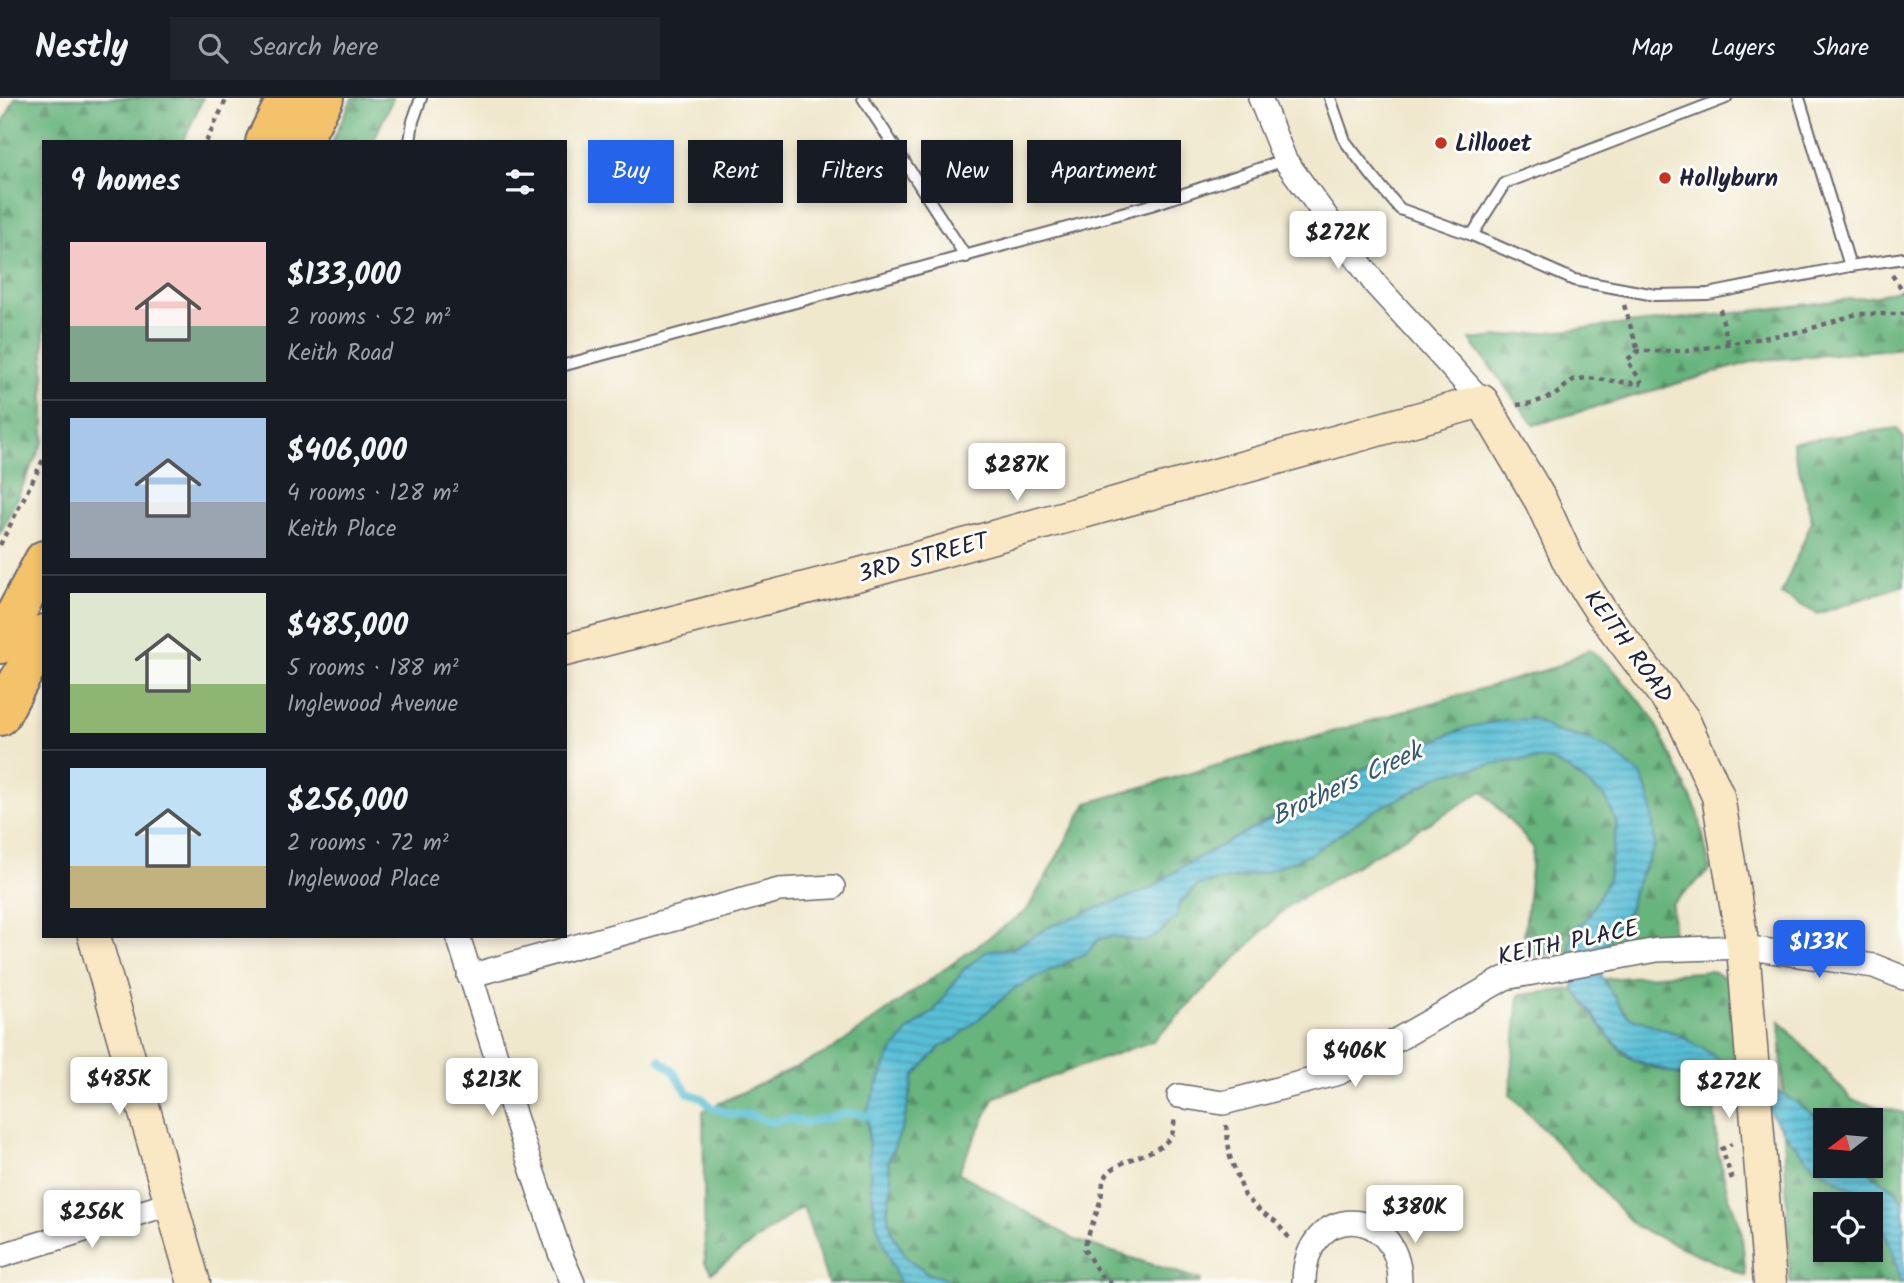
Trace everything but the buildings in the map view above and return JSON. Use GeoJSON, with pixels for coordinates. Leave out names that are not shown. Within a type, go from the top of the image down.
{"type":"FeatureCollection","features":[{"type":"Feature","properties":{"kind":"highway"},"geometry":{"type":"LineString","coordinates":[[266,140],[287,98]]}},
{"type":"Feature","properties":{"kind":"highway"},"geometry":{"type":"LineString","coordinates":[[302,140],[324,98]]}},
{"type":"Feature","properties":{"kind":"highway"},"geometry":{"type":"LineString","coordinates":[[0,645],[42,563]]}},
{"type":"Feature","properties":{"kind":"highway"},"geometry":{"type":"LineString","coordinates":[[0,716],[42,638]]}},
{"type":"Feature","properties":{"kind":"street","name":"KEITH ROAD"},"geometry":{"type":"LineString","coordinates":[[1259,98],[1285,160],[1376,285],[1482,401],[1542,501],[1569,562],[1600,610],[1683,719],[1718,796],[1743,947],[1770,1283]]}},
{"type":"Feature","properties":{"kind":"street","name":"3RD STREET"},"geometry":{"type":"LineString","coordinates":[[567,649],[860,574],[1482,401]]}},
{"type":"Feature","properties":{"kind":"street"},"geometry":{"type":"LineString","coordinates":[[469,976],[779,890],[834,887]]}},
{"type":"Feature","properties":{"kind":"street"},"geometry":{"type":"LineString","coordinates":[[95,938],[194,1283]]}},
{"type":"Feature","properties":{"kind":"street"},"geometry":{"type":"LineString","coordinates":[[459,938],[560,1253],[573,1283]]}},
{"type":"Feature","properties":{"kind":"street","name":"KEITH PLACE"},"geometry":{"type":"LineString","coordinates":[[1179,1096],[1223,1103],[1339,1073],[1504,978],[1657,950],[1743,947],[1874,966],[1904,978]]}},
{"type":"Feature","properties":{"kind":"street"},"geometry":{"type":"LineString","coordinates":[[0,1256],[172,1203]]}},
{"type":"Feature","properties":{"kind":"street"},"geometry":{"type":"LineString","coordinates":[[1304,1283],[1304,1271],[1310,1250],[1317,1238],[1336,1223],[1362,1222],[1385,1236],[1393,1248],[1400,1266],[1400,1283]]}},
{"type":"Feature","properties":{"kind":"lane"},"geometry":{"type":"LineString","coordinates":[[410,140],[421,98]]}},
{"type":"Feature","properties":{"kind":"lane"},"geometry":{"type":"LineString","coordinates":[[863,98],[966,257]]}},
{"type":"Feature","properties":{"kind":"lane"},"geometry":{"type":"LineString","coordinates":[[1330,98],[1345,141],[1400,209],[1472,236],[1574,280],[1655,295],[1716,292],[1904,258]]}},
{"type":"Feature","properties":{"kind":"lane"},"geometry":{"type":"LineString","coordinates":[[1472,236],[1505,183],[1726,98]]}},
{"type":"Feature","properties":{"kind":"lane"},"geometry":{"type":"LineString","coordinates":[[1799,98],[1850,266]]}},
{"type":"Feature","properties":{"kind":"lane"},"geometry":{"type":"LineString","coordinates":[[567,364],[1151,205],[1285,160]]}},
{"type":"Feature","properties":{"kind":"path"},"geometry":{"type":"LineString","coordinates":[[207,140],[227,98]]}},
{"type":"Feature","properties":{"kind":"path"},"geometry":{"type":"LineString","coordinates":[[1619,288],[1638,351]]}},
{"type":"Feature","properties":{"kind":"path"},"geometry":{"type":"LineString","coordinates":[[1716,292],[1728,343]]}},
{"type":"Feature","properties":{"kind":"path"},"geometry":{"type":"LineString","coordinates":[[1516,405],[1533,403],[1555,395],[1573,380],[1587,378],[1640,384],[1641,381],[1627,360],[1638,351],[1687,351],[1803,331],[1857,314],[1904,314]]}},
{"type":"Feature","properties":{"kind":"path"},"geometry":{"type":"LineString","coordinates":[[0,545],[42,462]]}},
{"type":"Feature","properties":{"kind":"path"},"geometry":{"type":"LineString","coordinates":[[1112,1283],[1100,1275],[1084,1249],[1089,1227],[1099,1208],[1102,1179],[1118,1164],[1134,1159],[1161,1144],[1171,1135],[1179,1096]]}},
{"type":"Feature","properties":{"kind":"path"},"geometry":{"type":"LineString","coordinates":[[1223,1103],[1230,1157],[1245,1196],[1275,1221],[1293,1242],[1310,1250]]}},
{"type":"Feature","properties":{"kind":"green space"},"geometry":{"type":"Polygon","coordinates":[[[15,98],[203,98],[184,140],[42,140],[42,444],[0,534],[0,129],[15,98]]]}},
{"type":"Feature","properties":{"kind":"green space"},"geometry":{"type":"Polygon","coordinates":[[[352,98],[393,98],[374,140],[333,140],[352,98]]]}},
{"type":"Feature","properties":{"kind":"green space"},"geometry":{"type":"Polygon","coordinates":[[[1904,288],[1904,348],[1755,361],[1534,425],[1470,340],[1735,313],[1876,296],[1904,288]]]}},
{"type":"Feature","properties":{"kind":"green space"},"geometry":{"type":"Polygon","coordinates":[[[1897,428],[1904,438],[1904,585],[1817,614],[1781,594],[1812,521],[1792,442],[1897,428]]]}},
{"type":"Feature","properties":{"kind":"green space"},"geometry":{"type":"Polygon","coordinates":[[[1589,649],[1612,668],[1652,716],[1698,812],[1710,870],[1672,904],[1673,935],[1604,946],[1630,908],[1633,891],[1655,846],[1587,739],[1554,731],[1534,719],[1466,728],[1363,769],[1183,866],[1152,888],[1052,926],[1011,949],[995,949],[964,969],[934,1011],[909,1030],[867,1111],[871,1185],[877,1225],[899,1283],[828,1283],[803,1206],[712,1272],[705,1263],[703,1111],[832,1050],[1027,910],[1087,803],[1556,667],[1589,649]]]}},
{"type":"Feature","properties":{"kind":"green space"},"geometry":{"type":"Polygon","coordinates":[[[1548,759],[1570,770],[1605,797],[1617,823],[1608,879],[1587,919],[1570,943],[1570,951],[1522,959],[1533,847],[1483,791],[1288,906],[1153,1041],[995,1097],[958,1172],[1075,1240],[1201,1280],[1200,1283],[958,1283],[929,1274],[907,1258],[892,1233],[887,1211],[892,1184],[888,1161],[903,1126],[914,1076],[941,1046],[955,1039],[1015,988],[1086,953],[1099,939],[1112,936],[1143,942],[1198,885],[1310,854],[1377,809],[1440,775],[1507,761],[1548,759]]]}},
{"type":"Feature","properties":{"kind":"green space"},"geometry":{"type":"Polygon","coordinates":[[[1711,971],[1726,978],[1731,993],[1735,1072],[1677,1034],[1627,1017],[1603,979],[1711,971]]]}},
{"type":"Feature","properties":{"kind":"green space"},"geometry":{"type":"Polygon","coordinates":[[[1574,989],[1610,1038],[1633,1060],[1662,1070],[1712,1081],[1718,1152],[1728,1194],[1741,1228],[1746,1276],[1636,1227],[1510,1094],[1519,995],[1574,989]]]}},
{"type":"Feature","properties":{"kind":"green space"},"geometry":{"type":"Polygon","coordinates":[[[1780,1021],[1852,1100],[1904,1113],[1904,1203],[1891,1186],[1877,1178],[1883,1178],[1883,1108],[1813,1108],[1813,1114],[1783,1094],[1780,1021]]]}},
{"type":"Feature","properties":{"kind":"green space"},"geometry":{"type":"Polygon","coordinates":[[[1784,1133],[1813,1165],[1813,1178],[1834,1178],[1857,1192],[1813,1192],[1813,1262],[1883,1262],[1883,1228],[1895,1258],[1900,1283],[1790,1283],[1784,1133]]]}},
{"type":"Feature","properties":{"kind":"water","name":"Brothers Creek"},"geometry":{"type":"Polygon","coordinates":[[[1534,719],[1554,731],[1587,739],[1609,749],[1642,776],[1651,803],[1655,846],[1633,891],[1630,908],[1604,946],[1601,976],[1627,1016],[1677,1034],[1739,1074],[1783,1094],[1813,1114],[1813,1165],[1784,1133],[1766,1107],[1735,1089],[1682,1076],[1632,1059],[1610,1037],[1574,989],[1570,943],[1574,928],[1587,919],[1608,879],[1617,823],[1605,797],[1570,770],[1548,759],[1507,761],[1440,775],[1377,809],[1310,854],[1265,872],[1198,885],[1179,903],[1177,917],[1155,937],[1143,942],[1112,936],[1099,939],[1086,953],[1015,988],[955,1039],[941,1046],[914,1076],[903,1126],[888,1161],[892,1184],[887,1211],[892,1233],[907,1258],[929,1274],[958,1283],[899,1283],[877,1225],[871,1185],[867,1111],[888,1058],[909,1030],[934,1011],[964,969],[986,952],[1012,949],[1051,926],[1152,888],[1183,866],[1363,769],[1466,728],[1503,720],[1534,719]]]}},
{"type":"Feature","properties":{"kind":"water"},"geometry":{"type":"Polygon","coordinates":[[[1834,1178],[1877,1178],[1891,1186],[1904,1203],[1904,1283],[1900,1283],[1895,1258],[1883,1228],[1883,1192],[1854,1190],[1834,1178]]]}},
{"type":"Feature","properties":{"kind":"waterway"},"geometry":{"type":"LineString","coordinates":[[660,1060],[672,1070],[688,1093],[702,1098],[711,1107],[731,1114],[752,1115],[769,1122],[790,1119],[806,1123],[849,1113],[878,1117]]}},
{"type":"Feature","properties":{"kind":"place","name":"Lillooet"},"geometry":{"type":"Point","coordinates":[1441,143]}},
{"type":"Feature","properties":{"kind":"place","name":"Hollyburn"},"geometry":{"type":"Point","coordinates":[1665,178]}}]}
